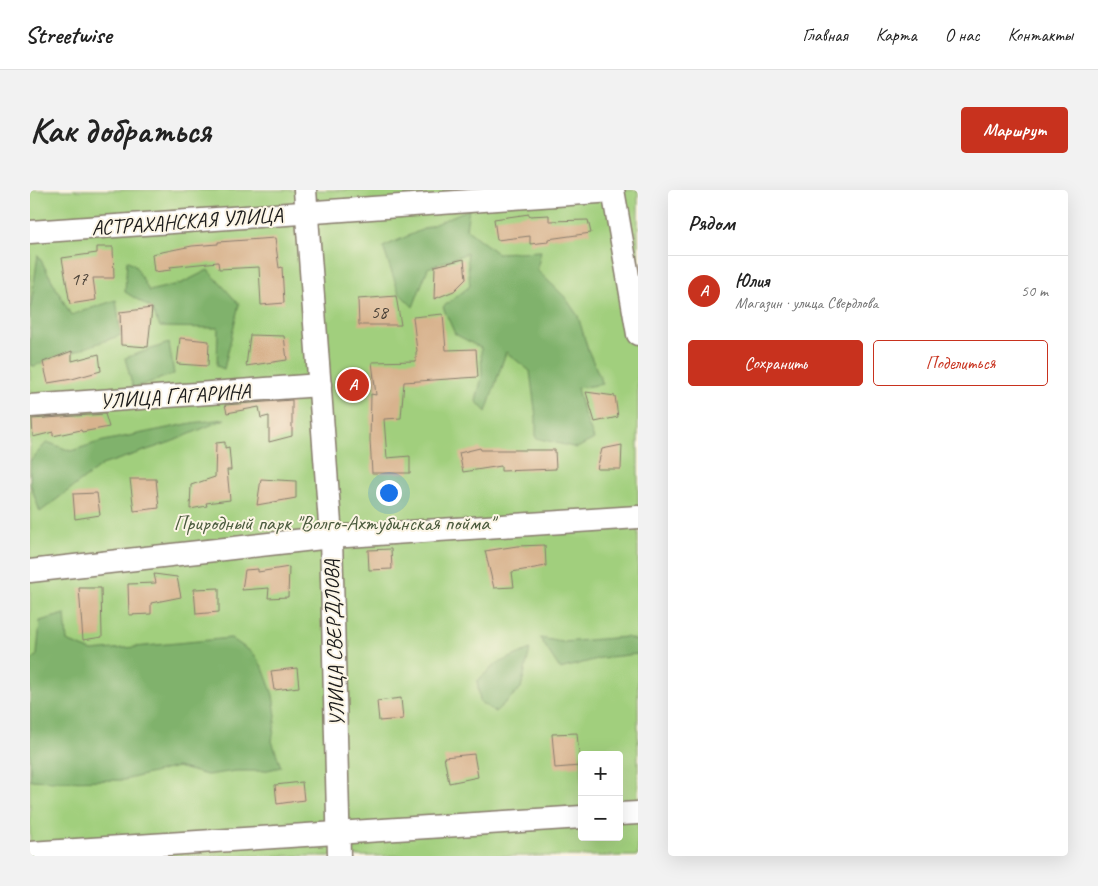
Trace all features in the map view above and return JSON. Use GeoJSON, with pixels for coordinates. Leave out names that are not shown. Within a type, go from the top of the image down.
{"type":"FeatureCollection","features":[{"type":"Feature","properties":{"kind":"street","name":"УЛИЦА СВЕРДЛОВА"},"geometry":{"type":"LineString","coordinates":[[305,190],[331,537],[339,856]]}},
{"type":"Feature","properties":{"kind":"street","name":"АСТРАХАНСКАЯ УЛИЦА"},"geometry":{"type":"LineString","coordinates":[[30,232],[613,190]]}},
{"type":"Feature","properties":{"kind":"street"},"geometry":{"type":"LineString","coordinates":[[613,190],[638,334]]}},
{"type":"Feature","properties":{"kind":"street","name":"УЛИЦА ГАГАРИНА"},"geometry":{"type":"LineString","coordinates":[[30,406],[320,385]]}},
{"type":"Feature","properties":{"kind":"street"},"geometry":{"type":"LineString","coordinates":[[30,571],[331,537],[638,517]]}},
{"type":"Feature","properties":{"kind":"street"},"geometry":{"type":"LineString","coordinates":[[623,814],[638,813]]}},
{"type":"Feature","properties":{"kind":"street"},"geometry":{"type":"LineString","coordinates":[[30,853],[578,817]]}},
{"type":"Feature","properties":{"kind":"green space","name":"Природный парк \"Волго-Ахтубинская пойма\""},"geometry":{"type":"Polygon","coordinates":[[[30,190],[638,190],[638,856],[30,856],[30,190]]]}},
{"type":"Feature","properties":{"kind":"green space"},"geometry":{"type":"Polygon","coordinates":[[[469,209],[466,229],[497,253],[541,251],[537,270],[565,297],[578,316],[588,350],[603,384],[577,388],[583,411],[594,439],[577,448],[536,438],[536,417],[530,371],[506,352],[486,412],[476,401],[482,377],[481,348],[455,334],[443,307],[470,286],[467,253],[428,268],[413,307],[399,293],[383,247],[469,209]]]}},
{"type":"Feature","properties":{"kind":"green space"},"geometry":{"type":"Polygon","coordinates":[[[38,255],[71,315],[116,300],[121,335],[34,366],[30,365],[30,312],[38,255]]]}},
{"type":"Feature","properties":{"kind":"green space"},"geometry":{"type":"Polygon","coordinates":[[[127,260],[135,265],[149,291],[182,283],[208,270],[239,304],[224,369],[217,366],[218,328],[160,327],[151,308],[125,292],[127,260]]]}},
{"type":"Feature","properties":{"kind":"green space"},"geometry":{"type":"Polygon","coordinates":[[[169,343],[174,374],[133,388],[125,358],[169,343]]]}},
{"type":"Feature","properties":{"kind":"green space"},"geometry":{"type":"Polygon","coordinates":[[[225,419],[171,442],[102,465],[40,512],[30,483],[30,461],[47,442],[71,451],[99,442],[192,423],[225,419]]]}},
{"type":"Feature","properties":{"kind":"green space"},"geometry":{"type":"Polygon","coordinates":[[[65,614],[67,641],[92,651],[231,638],[254,654],[263,668],[273,695],[276,716],[272,741],[281,767],[263,771],[236,771],[207,775],[177,767],[124,780],[30,780],[30,662],[37,655],[40,621],[65,614]]]}},
{"type":"Feature","properties":{"kind":"green space"},"geometry":{"type":"Polygon","coordinates":[[[626,637],[638,641],[638,654],[601,658],[560,669],[540,638],[563,642],[626,637]]]}},
{"type":"Feature","properties":{"kind":"green space"},"geometry":{"type":"Polygon","coordinates":[[[530,649],[521,688],[495,712],[480,702],[477,681],[496,664],[530,649]]]}},
{"type":"Feature","properties":{"kind":"building"},"geometry":{"type":"Polygon","coordinates":[[[529,214],[529,216],[549,215],[549,221],[588,220],[591,233],[548,239],[548,242],[530,244],[530,236],[497,240],[494,219],[529,214]]]}},
{"type":"Feature","properties":{"kind":"building"},"geometry":{"type":"Polygon","coordinates":[[[275,238],[279,268],[282,267],[284,303],[261,305],[259,267],[219,269],[218,262],[170,267],[171,270],[154,272],[152,254],[192,246],[218,244],[218,242],[275,238]]]}},
{"type":"Feature","properties":{"kind":"building"},"geometry":{"type":"Polygon","coordinates":[[[97,247],[113,247],[114,278],[93,278],[96,300],[70,304],[62,258],[97,253],[97,247]]]}},
{"type":"Feature","properties":{"kind":"building"},"geometry":{"type":"Polygon","coordinates":[[[464,259],[466,279],[454,291],[434,299],[435,266],[464,259]]]}},
{"type":"Feature","properties":{"kind":"building"},"geometry":{"type":"Polygon","coordinates":[[[396,296],[401,325],[359,325],[358,299],[396,296]]]}},
{"type":"Feature","properties":{"kind":"building"},"geometry":{"type":"Polygon","coordinates":[[[152,308],[148,347],[121,345],[120,312],[152,308]]]}},
{"type":"Feature","properties":{"kind":"building"},"geometry":{"type":"Polygon","coordinates":[[[443,314],[446,350],[476,349],[478,377],[404,382],[401,418],[384,419],[387,458],[410,456],[410,473],[372,473],[370,440],[371,394],[376,395],[372,362],[416,361],[417,351],[413,317],[443,314]]]}},
{"type":"Feature","properties":{"kind":"building"},"geometry":{"type":"Polygon","coordinates":[[[250,335],[284,336],[287,360],[246,366],[250,335]]]}},
{"type":"Feature","properties":{"kind":"building"},"geometry":{"type":"Polygon","coordinates":[[[180,338],[209,341],[208,366],[177,364],[180,338]]]}},
{"type":"Feature","properties":{"kind":"building"},"geometry":{"type":"Polygon","coordinates":[[[72,351],[72,361],[99,354],[101,371],[48,383],[43,362],[72,351]]]}},
{"type":"Feature","properties":{"kind":"building"},"geometry":{"type":"Polygon","coordinates":[[[586,392],[615,396],[618,417],[595,422],[586,392]]]}},
{"type":"Feature","properties":{"kind":"building"},"geometry":{"type":"Polygon","coordinates":[[[292,400],[292,436],[269,442],[269,416],[261,418],[259,407],[227,413],[225,405],[292,400]]]}},
{"type":"Feature","properties":{"kind":"building"},"geometry":{"type":"Polygon","coordinates":[[[105,414],[109,427],[53,436],[53,432],[33,437],[32,419],[105,414]]]}},
{"type":"Feature","properties":{"kind":"building"},"geometry":{"type":"Polygon","coordinates":[[[225,442],[225,448],[229,447],[231,470],[227,470],[230,500],[206,503],[207,506],[190,509],[191,485],[215,477],[216,443],[225,442]]]}},
{"type":"Feature","properties":{"kind":"building"},"geometry":{"type":"Polygon","coordinates":[[[622,445],[621,469],[597,469],[602,449],[622,445]]]}},
{"type":"Feature","properties":{"kind":"building"},"geometry":{"type":"Polygon","coordinates":[[[480,448],[481,450],[555,450],[556,469],[501,471],[501,466],[463,472],[459,453],[480,448]]]}},
{"type":"Feature","properties":{"kind":"building"},"geometry":{"type":"Polygon","coordinates":[[[130,479],[156,479],[159,508],[134,511],[130,479]]]}},
{"type":"Feature","properties":{"kind":"building"},"geometry":{"type":"Polygon","coordinates":[[[261,479],[296,481],[296,498],[257,505],[261,479]]]}},
{"type":"Feature","properties":{"kind":"building"},"geometry":{"type":"Polygon","coordinates":[[[97,493],[100,515],[75,519],[73,494],[97,493]]]}},
{"type":"Feature","properties":{"kind":"building"},"geometry":{"type":"Polygon","coordinates":[[[545,545],[546,566],[512,572],[514,587],[494,588],[485,551],[517,546],[545,545]]]}},
{"type":"Feature","properties":{"kind":"building"},"geometry":{"type":"Polygon","coordinates":[[[391,549],[392,569],[369,570],[368,550],[391,549]]]}},
{"type":"Feature","properties":{"kind":"building"},"geometry":{"type":"Polygon","coordinates":[[[289,567],[288,597],[268,598],[269,588],[242,590],[245,570],[258,569],[258,572],[289,567]]]}},
{"type":"Feature","properties":{"kind":"building"},"geometry":{"type":"Polygon","coordinates":[[[154,574],[177,577],[181,597],[151,603],[151,614],[129,615],[128,584],[156,583],[154,574]]]}},
{"type":"Feature","properties":{"kind":"building"},"geometry":{"type":"Polygon","coordinates":[[[79,588],[101,588],[102,637],[83,640],[79,588]]]}},
{"type":"Feature","properties":{"kind":"building"},"geometry":{"type":"Polygon","coordinates":[[[219,588],[219,612],[196,614],[194,589],[219,588]]]}},
{"type":"Feature","properties":{"kind":"building"},"geometry":{"type":"Polygon","coordinates":[[[297,668],[299,687],[274,690],[271,671],[297,668]]]}},
{"type":"Feature","properties":{"kind":"building"},"geometry":{"type":"Polygon","coordinates":[[[401,698],[403,719],[379,721],[377,701],[401,698]]]}},
{"type":"Feature","properties":{"kind":"building"},"geometry":{"type":"Polygon","coordinates":[[[577,733],[578,766],[555,768],[552,734],[577,733]]]}},
{"type":"Feature","properties":{"kind":"building"},"geometry":{"type":"Polygon","coordinates":[[[474,754],[478,777],[449,783],[444,757],[474,754]]]}},
{"type":"Feature","properties":{"kind":"building"},"geometry":{"type":"Polygon","coordinates":[[[302,782],[304,800],[277,804],[275,785],[302,782]]]}},
{"type":"Feature","properties":{"kind":"place","name":"Юлия"},"geometry":{"type":"Point","coordinates":[353,385]}}]}
